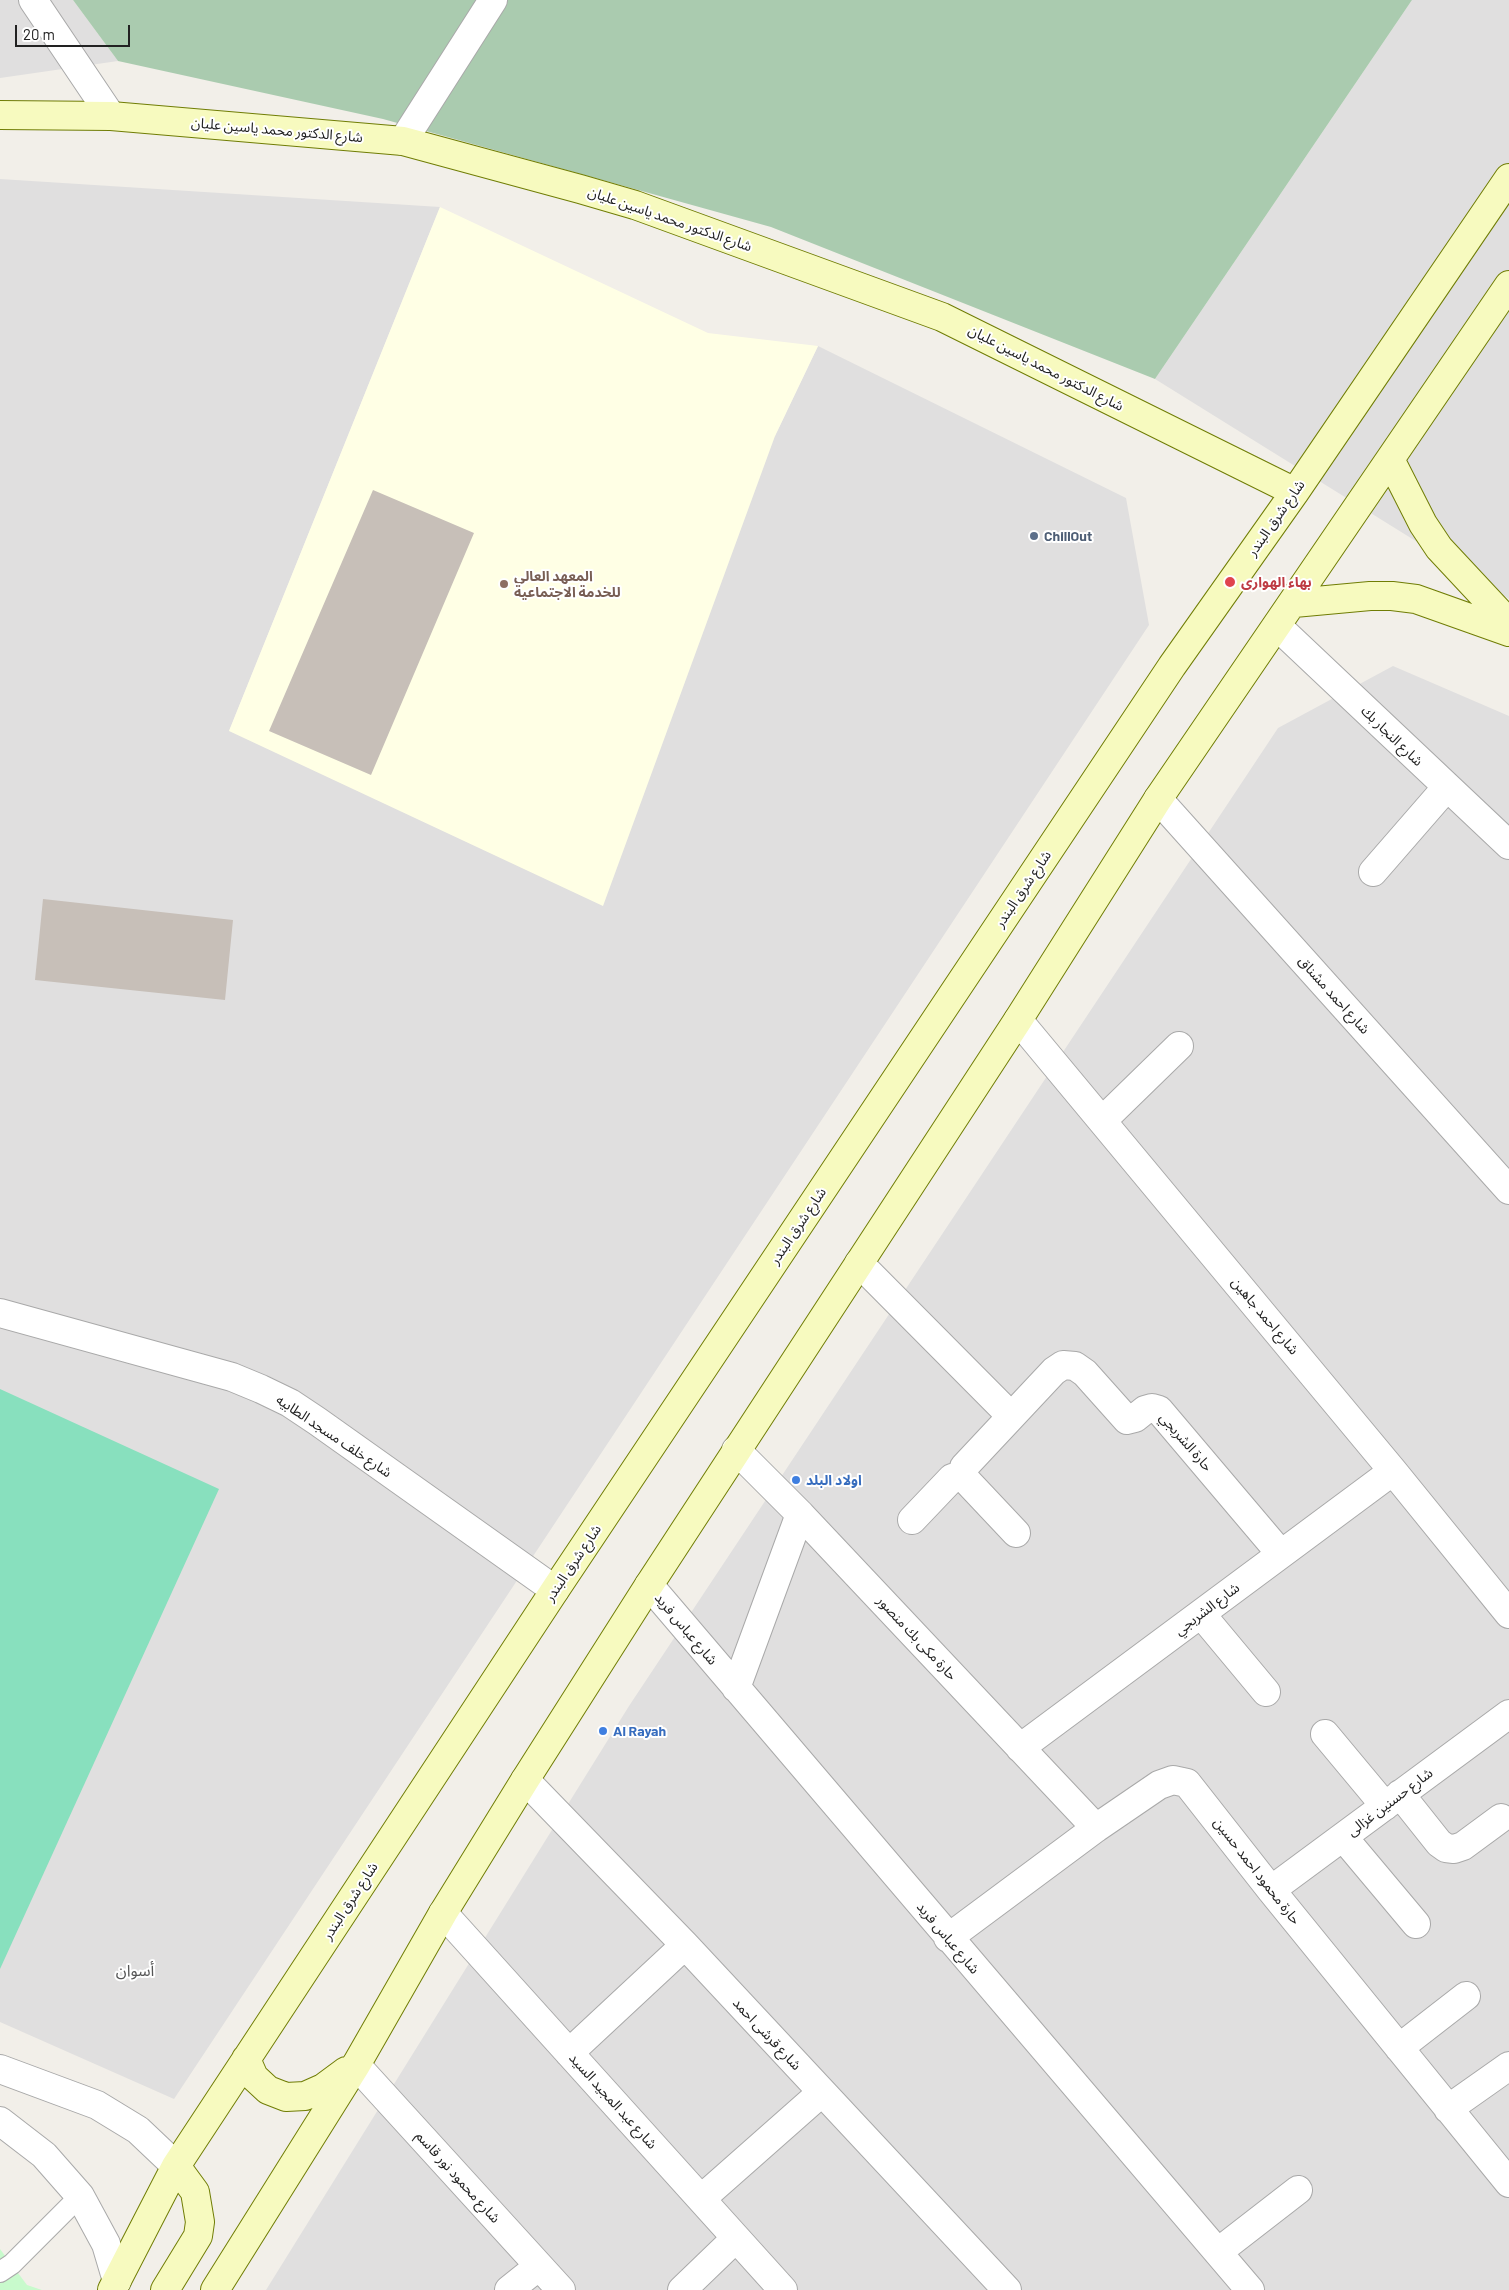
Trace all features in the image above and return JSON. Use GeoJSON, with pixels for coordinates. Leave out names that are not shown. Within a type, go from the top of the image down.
{"type":"FeatureCollection","features":[{"type":"Feature","properties":{"kind":"main road","name":"شارع الدكتور محمد ياسين عليان"},"geometry":{"type":"LineString","coordinates":[[0,115],[111,116],[403,141],[635,205],[934,313],[1295,492]]}},
{"type":"Feature","properties":{"kind":"main road","name":"شارع شرق البندر"},"geometry":{"type":"LineString","coordinates":[[115,2285],[176,2166],[555,1590],[1172,666],[1295,492],[1509,178]]}},
{"type":"Feature","properties":{"kind":"main road"},"geometry":{"type":"LineString","coordinates":[[214,2290],[356,2064],[443,1913],[525,1780],[736,1450],[1018,1020],[1158,799],[1391,461],[1509,285]]}},
{"type":"Feature","properties":{"kind":"main road"},"geometry":{"type":"LineString","coordinates":[[1391,461],[1423,524],[1440,548],[1509,623]]}},
{"type":"Feature","properties":{"kind":"main road"},"geometry":{"type":"LineString","coordinates":[[1294,603],[1370,596],[1392,596],[1416,600],[1509,632]]}},
{"type":"Feature","properties":{"kind":"main road"},"geometry":{"type":"LineString","coordinates":[[246,2059],[254,2077],[268,2090],[286,2097],[305,2096],[323,2088],[356,2064]]}},
{"type":"Feature","properties":{"kind":"main road"},"geometry":{"type":"LineString","coordinates":[[165,2290],[198,2236],[200,2222],[195,2192],[176,2166]]}},
{"type":"Feature","properties":{"kind":"street"},"geometry":{"type":"LineString","coordinates":[[33,0],[111,116]]}},
{"type":"Feature","properties":{"kind":"street"},"geometry":{"type":"LineString","coordinates":[[403,141],[493,0]]}},
{"type":"Feature","properties":{"kind":"street","name":"شارع النجار بك"},"geometry":{"type":"LineString","coordinates":[[1277,626],[1446,788],[1509,845]]}},
{"type":"Feature","properties":{"kind":"street"},"geometry":{"type":"LineString","coordinates":[[1373,872],[1446,788]]}},
{"type":"Feature","properties":{"kind":"street","name":"شارع احمد مشناق"},"geometry":{"type":"LineString","coordinates":[[1158,799],[1509,1190]]}},
{"type":"Feature","properties":{"kind":"street","name":"شارع احمد جاهين"},"geometry":{"type":"LineString","coordinates":[[1018,1020],[1393,1470],[1509,1614]]}},
{"type":"Feature","properties":{"kind":"street"},"geometry":{"type":"LineString","coordinates":[[1103,1120],[1179,1046]]}},
{"type":"Feature","properties":{"kind":"street"},"geometry":{"type":"LineString","coordinates":[[859,1263],[1011,1416]]}},
{"type":"Feature","properties":{"kind":"street","name":"شارع خلف مسجد الطابيه"},"geometry":{"type":"LineString","coordinates":[[0,1312],[232,1376],[262,1388],[317,1421],[555,1590]]}},
{"type":"Feature","properties":{"kind":"street","name":"حارة الشربجي"},"geometry":{"type":"LineString","coordinates":[[964,1474],[964,1466],[968,1460],[1054,1372],[1063,1365],[1075,1366],[1085,1374],[1127,1420],[1135,1418],[1145,1410],[1152,1408],[1159,1410],[1281,1554]]}},
{"type":"Feature","properties":{"kind":"street","name":"حارة مكى بك منصور"},"geometry":{"type":"LineString","coordinates":[[736,1450],[800,1514],[1096,1828]]}},
{"type":"Feature","properties":{"kind":"street","name":"شارع الشربجي"},"geometry":{"type":"LineString","coordinates":[[1020,1748],[1393,1470]]}},
{"type":"Feature","properties":{"kind":"street"},"geometry":{"type":"LineString","coordinates":[[912,1520],[952,1478],[964,1474],[967,1482],[1016,1533]]}},
{"type":"Feature","properties":{"kind":"street"},"geometry":{"type":"LineString","coordinates":[[736,1688],[800,1514]]}},
{"type":"Feature","properties":{"kind":"street","name":"شارع عباس فريد"},"geometry":{"type":"LineString","coordinates":[[649,1585],[1250,2290]]}},
{"type":"Feature","properties":{"kind":"street"},"geometry":{"type":"LineString","coordinates":[[1202,1614],[1266,1692]]}},
{"type":"Feature","properties":{"kind":"street","name":"شارع حسنين غزالى"},"geometry":{"type":"LineString","coordinates":[[1271,1890],[1509,1714]]}},
{"type":"Feature","properties":{"kind":"street"},"geometry":{"type":"LineString","coordinates":[[1325,1734],[1446,1848],[1454,1849],[1463,1846],[1501,1818]]}},
{"type":"Feature","properties":{"kind":"street","name":"شارع قرشى احمد"},"geometry":{"type":"LineString","coordinates":[[525,1780],[685,1945],[1007,2290]]}},
{"type":"Feature","properties":{"kind":"street","name":"حارة محمود احمد حسين"},"geometry":{"type":"LineString","coordinates":[[948,1938],[1096,1828],[1159,1786],[1173,1780],[1187,1783],[1271,1890],[1509,2183]]}},
{"type":"Feature","properties":{"kind":"street"},"geometry":{"type":"LineString","coordinates":[[1343,1837],[1416,1924]]}},
{"type":"Feature","properties":{"kind":"street","name":"شارع عبد المجيد السيد"},"geometry":{"type":"LineString","coordinates":[[443,1913],[783,2290]]}},
{"type":"Feature","properties":{"kind":"street"},"geometry":{"type":"LineString","coordinates":[[569,2053],[685,1945]]}},
{"type":"Feature","properties":{"kind":"street"},"geometry":{"type":"LineString","coordinates":[[1399,2048],[1466,1996]]}},
{"type":"Feature","properties":{"kind":"street","name":"شارع محمود نور قاسم"},"geometry":{"type":"LineString","coordinates":[[356,2064],[561,2290]]}},
{"type":"Feature","properties":{"kind":"street"},"geometry":{"type":"LineString","coordinates":[[1448,2109],[1509,2066]]}},
{"type":"Feature","properties":{"kind":"street"},"geometry":{"type":"LineString","coordinates":[[0,2069],[76,2096],[104,2109],[138,2130],[176,2166]]}},
{"type":"Feature","properties":{"kind":"street"},"geometry":{"type":"LineString","coordinates":[[701,2199],[821,2092]]}},
{"type":"Feature","properties":{"kind":"street"},"geometry":{"type":"LineString","coordinates":[[0,2121],[44,2155],[80,2196],[106,2244],[115,2285]]}},
{"type":"Feature","properties":{"kind":"street"},"geometry":{"type":"LineString","coordinates":[[1218,2252],[1298,2190]]}},
{"type":"Feature","properties":{"kind":"street"},"geometry":{"type":"LineString","coordinates":[[682,2290],[736,2238]]}},
{"type":"Feature","properties":{"kind":"street"},"geometry":{"type":"LineString","coordinates":[[510,2290],[539,2266]]}},
{"type":"Feature","properties":{"kind":"lane"},"geometry":{"type":"LineString","coordinates":[[0,2272],[12,2264],[80,2196]]}},
{"type":"Feature","properties":{"kind":"shaded area"},"geometry":{"type":"Polygon","coordinates":[[[0,0],[73,0],[118,61],[0,78],[0,0]]]}},
{"type":"Feature","properties":{"kind":"shaded area"},"geometry":{"type":"Polygon","coordinates":[[[73,0],[1412,0],[1155,379],[771,227],[383,119],[118,61],[73,0]]]}},
{"type":"Feature","properties":{"kind":"shaded area"},"geometry":{"type":"Polygon","coordinates":[[[1412,0],[1509,0],[1509,599],[1155,379],[1412,0]]]}},
{"type":"Feature","properties":{"kind":"shaded area"},"geometry":{"type":"Polygon","coordinates":[[[0,179],[440,207],[229,731],[775,436],[818,346],[1126,498],[1149,625],[174,2099],[0,2022],[0,179]]]}},
{"type":"Feature","properties":{"kind":"shaded area","name":"المعهد العالى للخدمة الاجتماعية"},"geometry":{"type":"Polygon","coordinates":[[[440,207],[708,333],[818,346],[775,436],[603,906],[229,731],[440,207]]]}},
{"type":"Feature","properties":{"kind":"shaded area"},"geometry":{"type":"Polygon","coordinates":[[[1393,666],[1509,716],[1509,2290],[266,2290],[629,1706],[1278,728],[1393,666]]]}},
{"type":"Feature","properties":{"kind":"green space"},"geometry":{"type":"Polygon","coordinates":[[[0,1389],[219,1489],[0,1969],[0,1389]]]}},
{"type":"Feature","properties":{"kind":"green space"},"geometry":{"type":"Polygon","coordinates":[[[0,2249],[27,2285],[42,2290],[0,2290],[0,2249]]]}},
{"type":"Feature","properties":{"kind":"building"},"geometry":{"type":"Polygon","coordinates":[[[373,490],[474,533],[371,775],[269,731],[373,490]]]}},
{"type":"Feature","properties":{"kind":"building"},"geometry":{"type":"Polygon","coordinates":[[[43,899],[233,920],[225,1000],[35,980],[43,899]]]}},
{"type":"Feature","properties":{"kind":"place","name":"ChillOut"},"geometry":{"type":"Point","coordinates":[1034,536]}},
{"type":"Feature","properties":{"kind":"place","name":"بهاء الهوارى"},"geometry":{"type":"Point","coordinates":[1230,582]}},
{"type":"Feature","properties":{"kind":"place","name":"المعهد العالى للخدمة الاجتماعية"},"geometry":{"type":"Point","coordinates":[504,584]}},
{"type":"Feature","properties":{"kind":"place","name":"اولاد البلد"},"geometry":{"type":"Point","coordinates":[796,1480]}},
{"type":"Feature","properties":{"kind":"place","name":"Al Rayah"},"geometry":{"type":"Point","coordinates":[603,1731]}},
{"type":"Feature","properties":{"kind":"district","name":"أسوان"},"geometry":{"type":"Point","coordinates":[135,1971]}}]}
